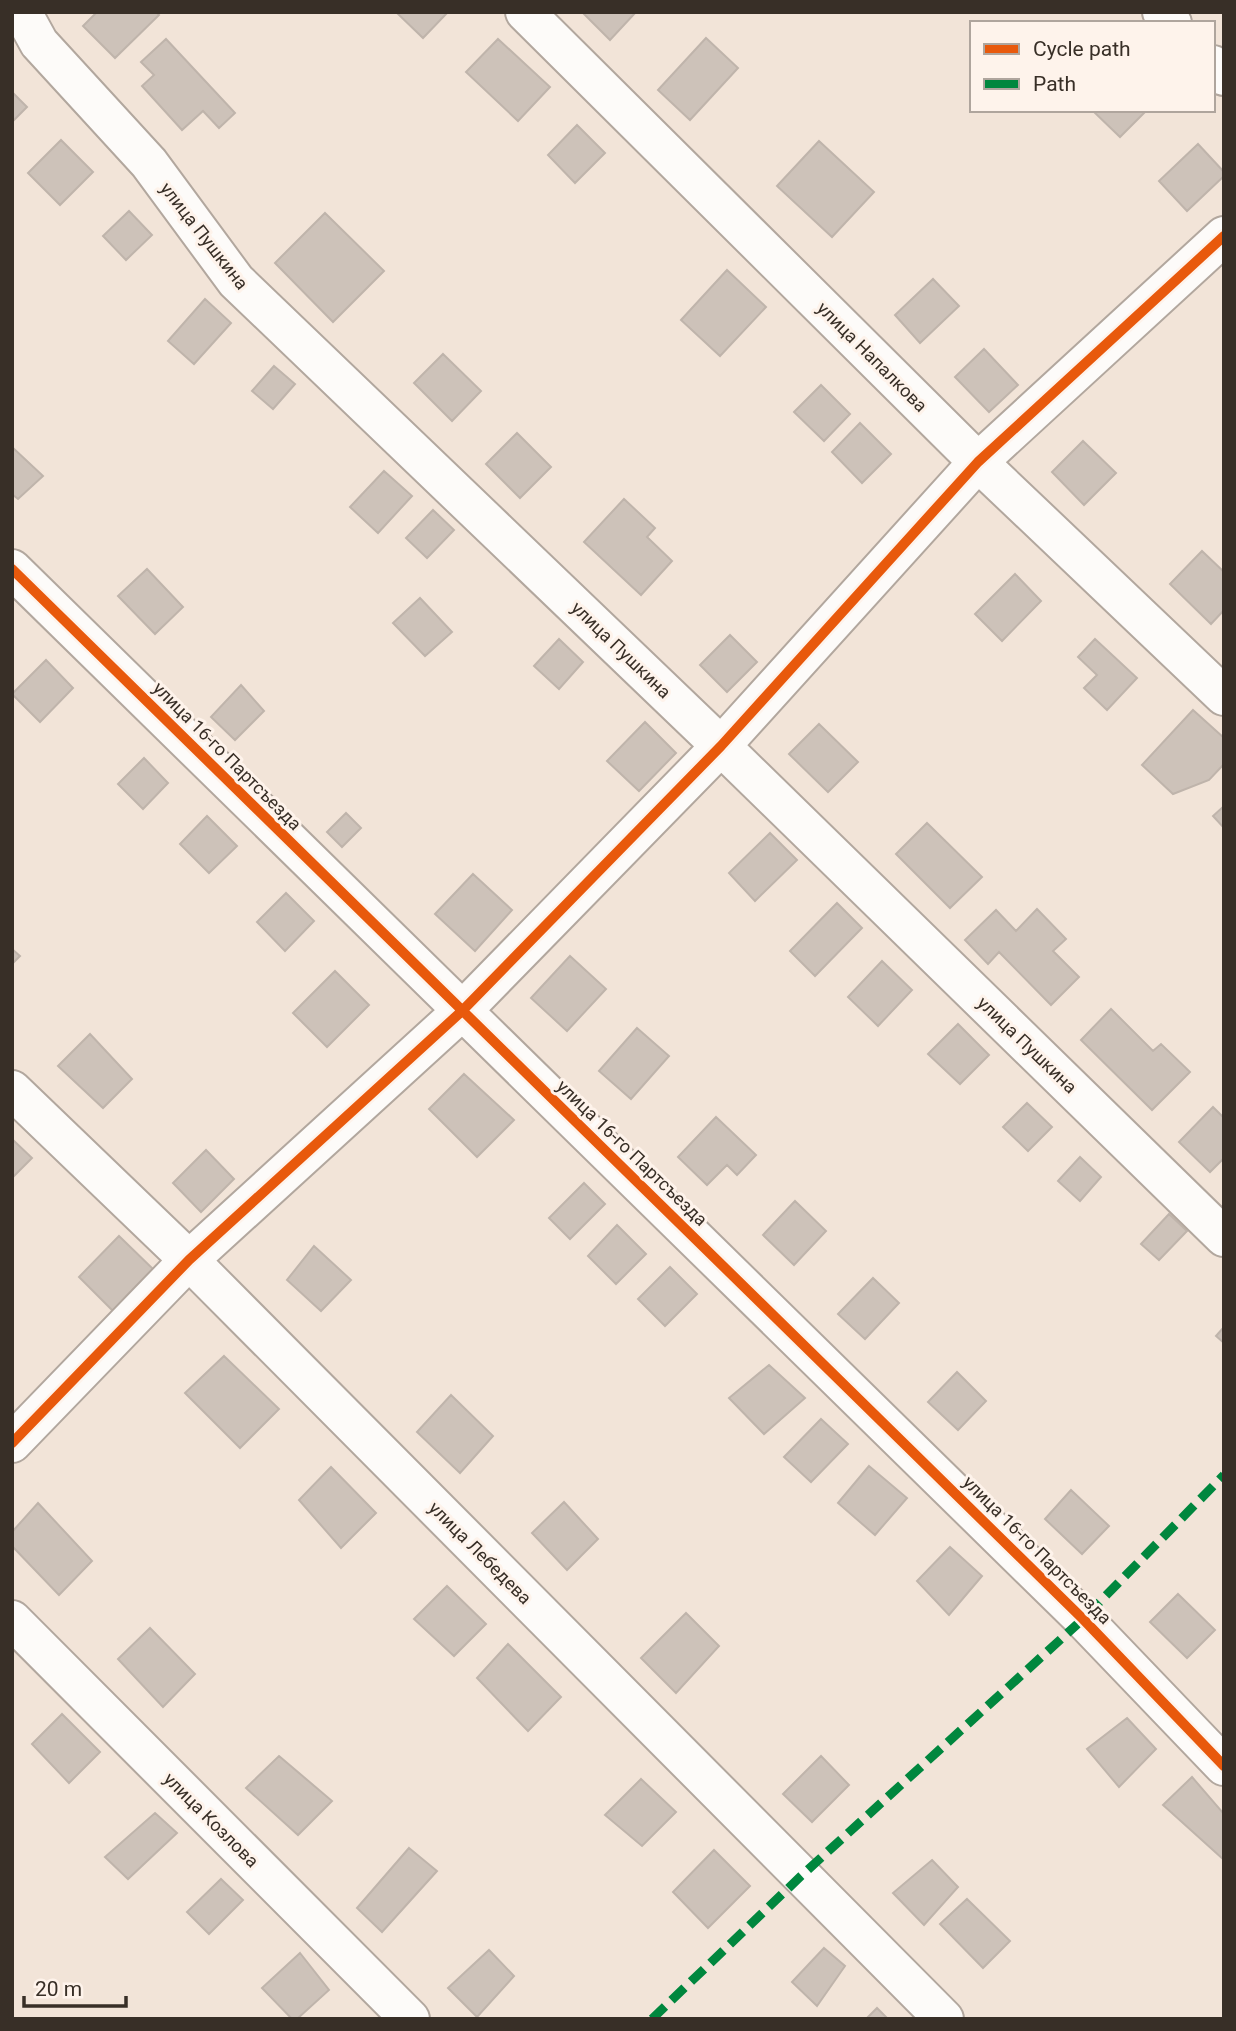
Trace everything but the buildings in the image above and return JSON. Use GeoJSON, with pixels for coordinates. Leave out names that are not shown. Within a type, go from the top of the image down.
{"type":"FeatureCollection","features":[{"type":"Feature","properties":{"kind":"street","name":"улица Напалкова"},"geometry":{"type":"LineString","coordinates":[[525,12],[978,462],[1224,696]]}},
{"type":"Feature","properties":{"kind":"street","name":"улица Пушкина"},"geometry":{"type":"LineString","coordinates":[[30,28],[149,163],[236,281],[721,746],[1224,1237]]}},
{"type":"Feature","properties":{"kind":"street"},"geometry":{"type":"LineString","coordinates":[[12,1443],[189,1260],[462,1012],[721,746],[978,462],[1224,236]]}},
{"type":"Feature","properties":{"kind":"street","name":"улица 16-го Партсъезда"},"geometry":{"type":"LineString","coordinates":[[12,569],[1083,1619],[1224,1766]]}},
{"type":"Feature","properties":{"kind":"street","name":"улица Лебедева"},"geometry":{"type":"LineString","coordinates":[[12,1090],[189,1260],[944,2019]]}},
{"type":"Feature","properties":{"kind":"street","name":"улица Козлова"},"geometry":{"type":"LineString","coordinates":[[12,1620],[410,2019]]}},
{"type":"Feature","properties":{"kind":"marked path"},"geometry":{"type":"LineString","coordinates":[[652,2019],[801,1876],[1083,1619],[1224,1475]]}},
{"type":"Feature","properties":{"kind":"cycle path"},"geometry":{"type":"LineString","coordinates":[[12,1443],[189,1260],[462,1011],[721,746],[978,462],[1224,236]]}},
{"type":"Feature","properties":{"kind":"cycle path"},"geometry":{"type":"LineString","coordinates":[[12,569],[1083,1619],[1224,1766]]}}]}
